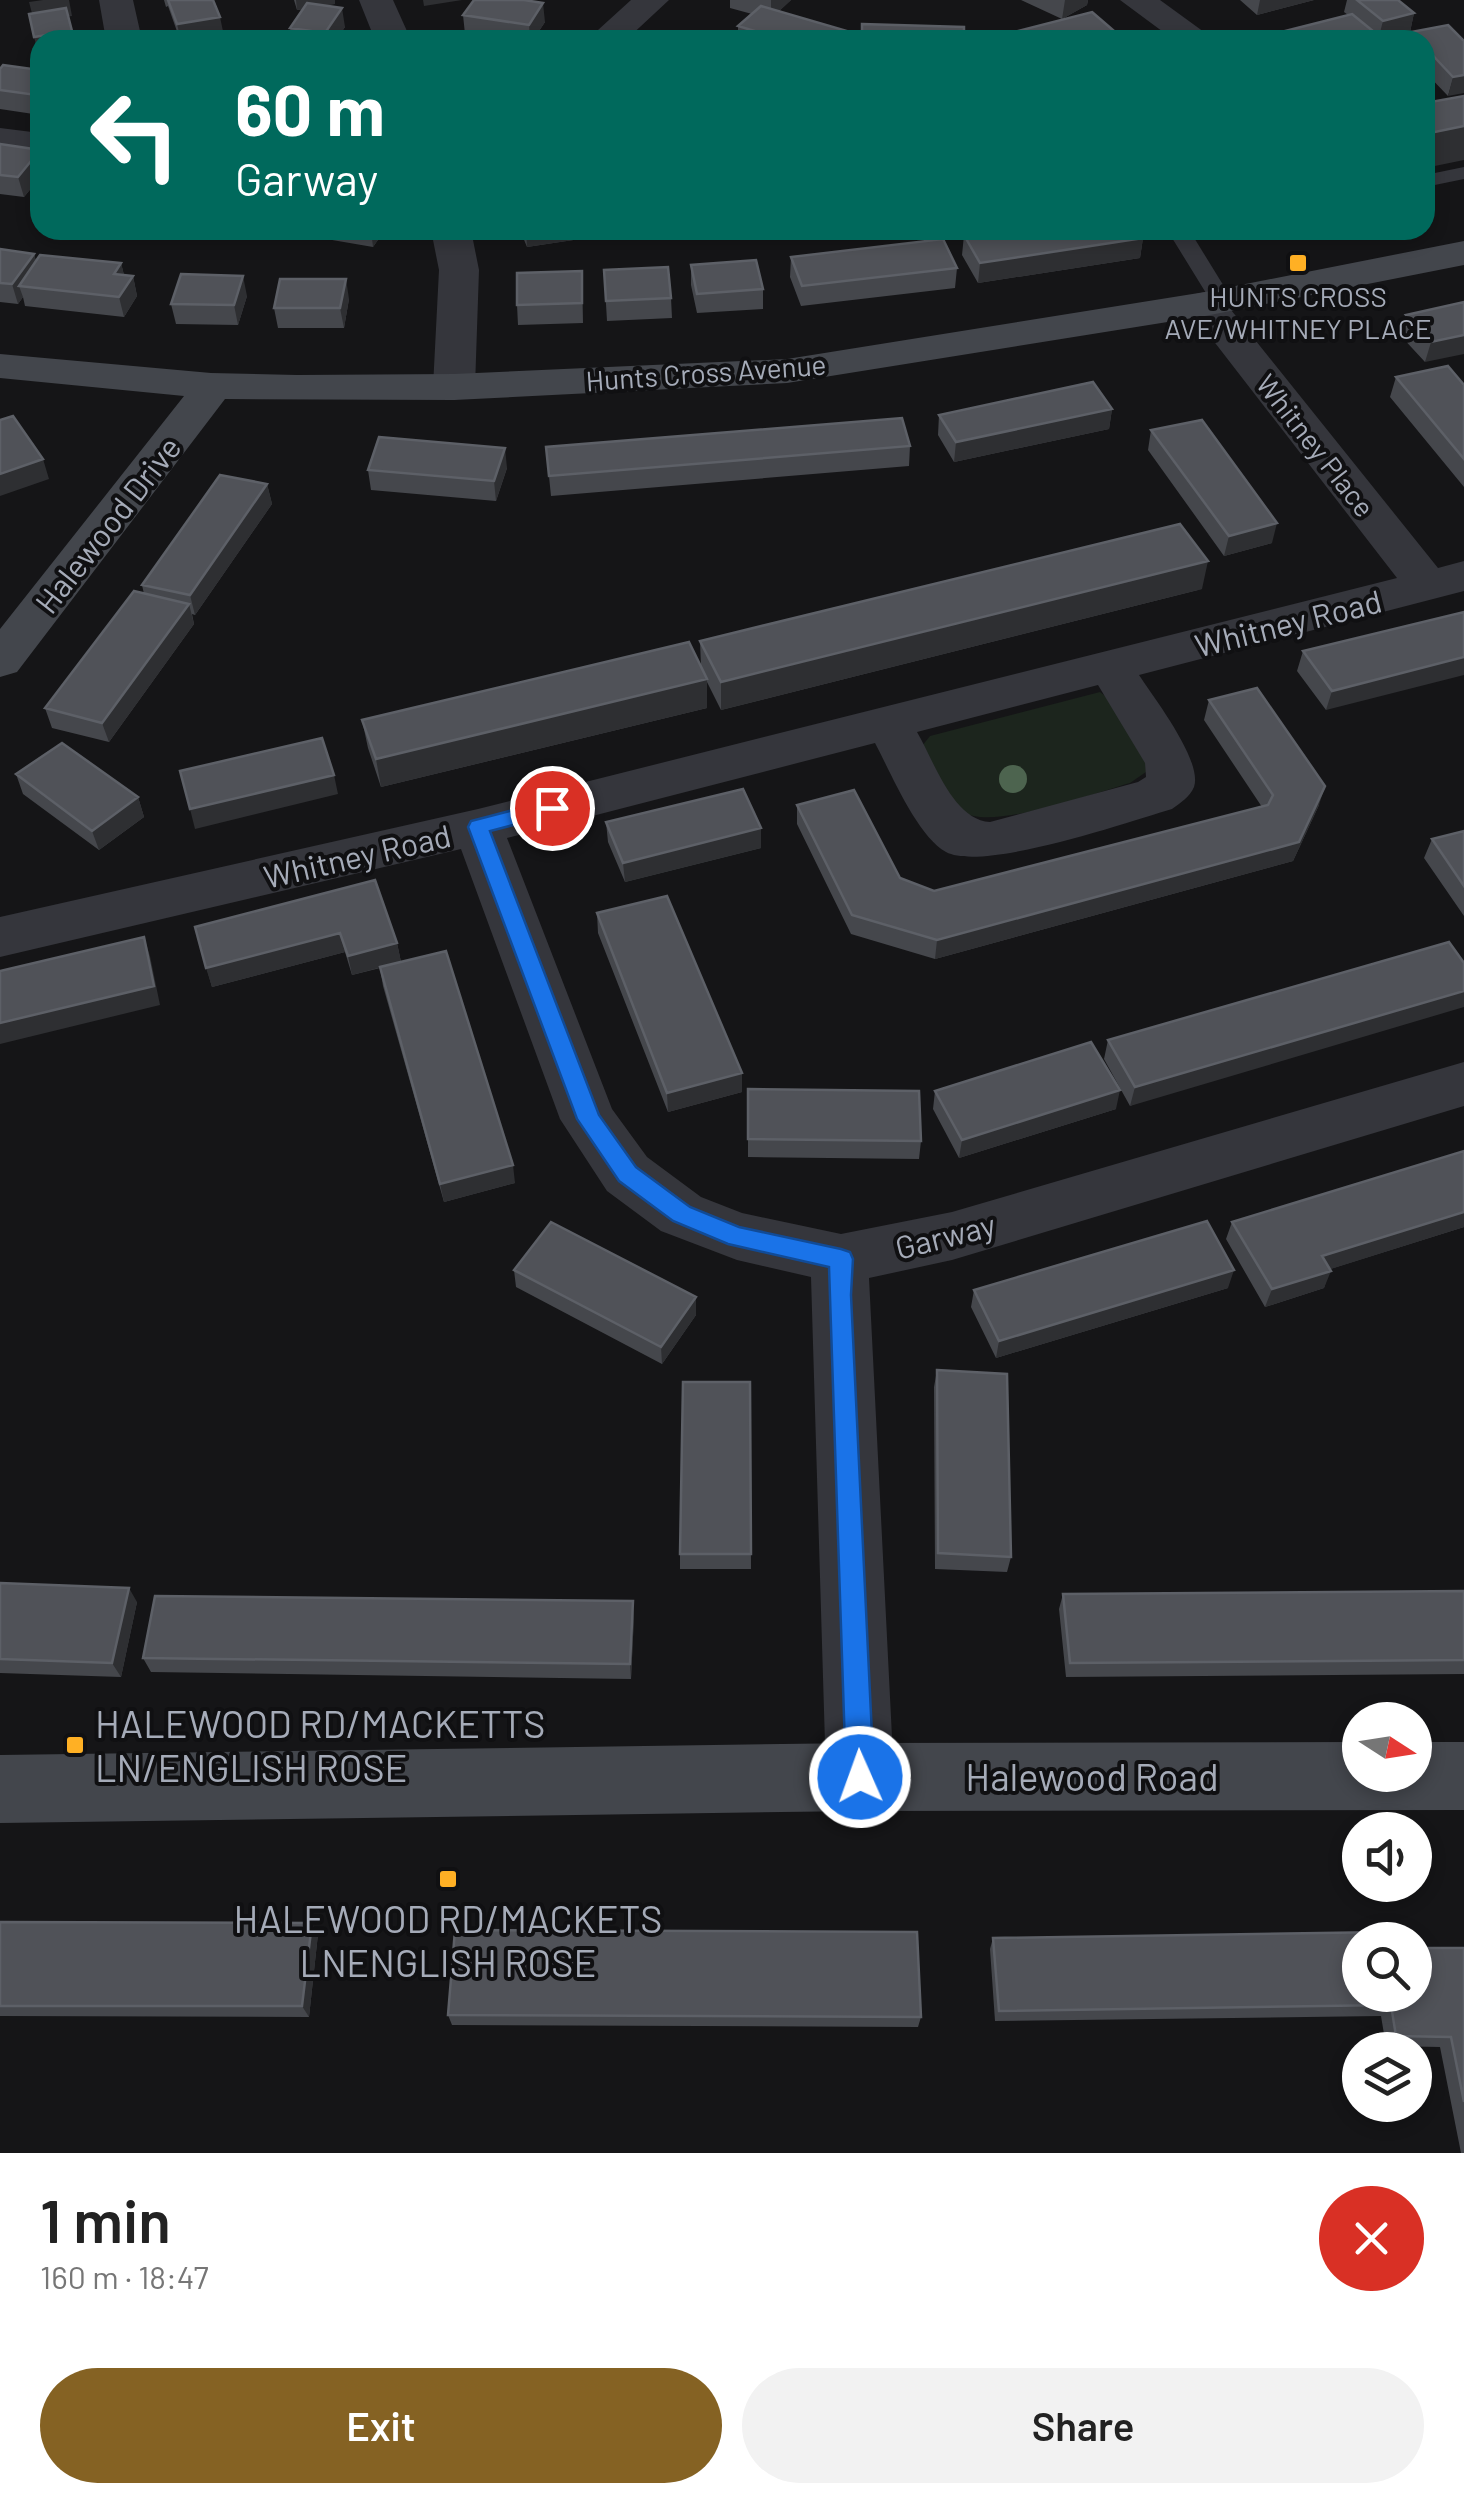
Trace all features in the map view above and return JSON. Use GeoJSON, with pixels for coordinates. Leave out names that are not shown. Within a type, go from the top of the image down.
{"type":"FeatureCollection","features":[{"type":"Feature","properties":{"kind":"street"},"geometry":{"type":"LineString","coordinates":[[116,0],[122,30]]}},
{"type":"Feature","properties":{"kind":"street"},"geometry":{"type":"LineString","coordinates":[[376,0],[389,30]]}},
{"type":"Feature","properties":{"kind":"street"},"geometry":{"type":"LineString","coordinates":[[617,30],[652,0]]}},
{"type":"Feature","properties":{"kind":"street"},"geometry":{"type":"LineString","coordinates":[[1137,0],[1182,30]]}},
{"type":"Feature","properties":{"kind":"street"},"geometry":{"type":"LineString","coordinates":[[0,139],[30,143]]}},
{"type":"Feature","properties":{"kind":"street"},"geometry":{"type":"LineString","coordinates":[[454,387],[459,270],[455,240]]}},
{"type":"Feature","properties":{"kind":"street","name":"Hunts Cross Avenue"},"geometry":{"type":"LineString","coordinates":[[0,366],[212,386],[454,387],[787,371],[1214,302],[1464,252]]}},
{"type":"Feature","properties":{"kind":"street","name":"Whitney Place"},"geometry":{"type":"LineString","coordinates":[[1214,302],[1446,581]]}},
{"type":"Feature","properties":{"kind":"street","name":"Halewood Drive"},"geometry":{"type":"LineString","coordinates":[[0,661],[212,386]]}},
{"type":"Feature","properties":{"kind":"street","name":"Whitney Road"},"geometry":{"type":"LineString","coordinates":[[0,937],[478,827],[1446,581]]}},
{"type":"Feature","properties":{"kind":"street"},"geometry":{"type":"LineString","coordinates":[[888,722],[944,822],[964,839],[990,840],[1154,796],[1172,784],[1168,763],[1111,668]]}},
{"type":"Feature","properties":{"kind":"street","name":"Garway"},"geometry":{"type":"LineString","coordinates":[[478,827],[588,1119],[627,1174],[681,1214],[737,1236],[841,1259],[952,1236],[1464,1084]]}},
{"type":"Feature","properties":{"kind":"street"},"geometry":{"type":"LineString","coordinates":[[841,1259],[839,1295],[860,1777]]}},
{"type":"Feature","properties":{"kind":"street","name":"Halewood Road"},"geometry":{"type":"LineString","coordinates":[[0,1789],[860,1777],[1464,1776]]}},
{"type":"Feature","properties":{"kind":"lane"},"geometry":{"type":"LineString","coordinates":[[1435,179],[1464,173]]}},
{"type":"Feature","properties":{"kind":"lane"},"geometry":{"type":"LineString","coordinates":[[1184,240],[1214,302]]}},
{"type":"Feature","properties":{"kind":"shaded area"},"geometry":{"type":"Polygon","coordinates":[[[1100,692],[1132,728],[1142,750],[1146,772],[1130,783],[1020,814],[977,817],[963,812],[951,799],[922,746],[930,736],[1100,692]]]}},
{"type":"Feature","properties":{"kind":"building"},"geometry":{"type":"Polygon","coordinates":[[[168,0],[213,0],[220,17],[177,24],[168,0]]]}},
{"type":"Feature","properties":{"kind":"building"},"geometry":{"type":"Polygon","coordinates":[[[474,0],[543,3],[529,25],[463,15],[474,0]]]}},
{"type":"Feature","properties":{"kind":"building"},"geometry":{"type":"Polygon","coordinates":[[[1357,0],[1398,0],[1414,13],[1383,21],[1357,0]]]}},
{"type":"Feature","properties":{"kind":"building"},"geometry":{"type":"Polygon","coordinates":[[[307,3],[342,8],[327,30],[290,28],[307,3]]]}},
{"type":"Feature","properties":{"kind":"building"},"geometry":{"type":"Polygon","coordinates":[[[761,6],[844,30],[751,30],[738,26],[761,6]]]}},
{"type":"Feature","properties":{"kind":"building"},"geometry":{"type":"Polygon","coordinates":[[[66,8],[72,30],[32,30],[29,14],[66,8]]]}},
{"type":"Feature","properties":{"kind":"building"},"geometry":{"type":"Polygon","coordinates":[[[1092,12],[1113,30],[1022,30],[1092,12]]]}},
{"type":"Feature","properties":{"kind":"building"},"geometry":{"type":"Polygon","coordinates":[[[1352,14],[1372,30],[1289,30],[1352,14]]]}},
{"type":"Feature","properties":{"kind":"building"},"geometry":{"type":"Polygon","coordinates":[[[862,24],[964,27],[964,30],[862,30],[862,24]]]}},
{"type":"Feature","properties":{"kind":"building"},"geometry":{"type":"Polygon","coordinates":[[[1448,25],[1464,41],[1464,75],[1453,77],[1435,58],[1435,30],[1422,30],[1448,25]]]}},
{"type":"Feature","properties":{"kind":"building"},"geometry":{"type":"Polygon","coordinates":[[[3,65],[30,69],[30,94],[0,90],[3,65]]]}},
{"type":"Feature","properties":{"kind":"building"},"geometry":{"type":"Polygon","coordinates":[[[1464,96],[1464,126],[1435,132],[1435,101],[1464,96]]]}},
{"type":"Feature","properties":{"kind":"building"},"geometry":{"type":"Polygon","coordinates":[[[0,144],[30,148],[30,162],[18,177],[0,175],[0,144]]]}},
{"type":"Feature","properties":{"kind":"building"},"geometry":{"type":"Polygon","coordinates":[[[943,240],[957,268],[802,286],[791,257],[943,240]]]}},
{"type":"Feature","properties":{"kind":"building"},"geometry":{"type":"Polygon","coordinates":[[[967,240],[1130,240],[980,263],[967,240]]]}},
{"type":"Feature","properties":{"kind":"building"},"geometry":{"type":"Polygon","coordinates":[[[0,249],[34,254],[12,284],[0,283],[0,249]]]}},
{"type":"Feature","properties":{"kind":"building"},"geometry":{"type":"Polygon","coordinates":[[[40,255],[121,263],[114,274],[133,276],[119,297],[19,286],[40,255]]]}},
{"type":"Feature","properties":{"kind":"building"},"geometry":{"type":"Polygon","coordinates":[[[756,260],[763,289],[697,294],[691,265],[756,260]]]}},
{"type":"Feature","properties":{"kind":"building"},"geometry":{"type":"Polygon","coordinates":[[[668,267],[671,298],[606,301],[604,270],[668,267]]]}},
{"type":"Feature","properties":{"kind":"building"},"geometry":{"type":"Polygon","coordinates":[[[582,271],[582,303],[517,305],[517,273],[582,271]]]}},
{"type":"Feature","properties":{"kind":"building"},"geometry":{"type":"Polygon","coordinates":[[[181,274],[243,276],[234,305],[171,304],[181,274]]]}},
{"type":"Feature","properties":{"kind":"building"},"geometry":{"type":"Polygon","coordinates":[[[280,279],[346,279],[340,308],[274,308],[280,279]]]}},
{"type":"Feature","properties":{"kind":"building"},"geometry":{"type":"Polygon","coordinates":[[[1464,302],[1464,335],[1431,342],[1406,315],[1464,302]]]}},
{"type":"Feature","properties":{"kind":"building"},"geometry":{"type":"Polygon","coordinates":[[[1448,366],[1464,385],[1464,459],[1396,377],[1448,366]]]}},
{"type":"Feature","properties":{"kind":"building"},"geometry":{"type":"Polygon","coordinates":[[[1093,382],[1112,409],[956,442],[939,415],[1093,382]]]}},
{"type":"Feature","properties":{"kind":"building"},"geometry":{"type":"Polygon","coordinates":[[[13,416],[43,459],[0,474],[0,420],[13,416]]]}},
{"type":"Feature","properties":{"kind":"building"},"geometry":{"type":"Polygon","coordinates":[[[902,418],[910,446],[549,476],[546,447],[902,418]]]}},
{"type":"Feature","properties":{"kind":"building"},"geometry":{"type":"Polygon","coordinates":[[[1202,420],[1277,523],[1229,536],[1151,430],[1202,420]]]}},
{"type":"Feature","properties":{"kind":"building"},"geometry":{"type":"Polygon","coordinates":[[[379,437],[505,448],[494,481],[368,470],[379,437]]]}},
{"type":"Feature","properties":{"kind":"building"},"geometry":{"type":"Polygon","coordinates":[[[220,475],[267,484],[190,595],[142,585],[220,475]]]}},
{"type":"Feature","properties":{"kind":"building"},"geometry":{"type":"Polygon","coordinates":[[[1180,524],[1208,561],[721,682],[700,641],[1180,524]]]}},
{"type":"Feature","properties":{"kind":"building"},"geometry":{"type":"Polygon","coordinates":[[[134,591],[189,604],[102,723],[45,708],[134,591]]]}},
{"type":"Feature","properties":{"kind":"building"},"geometry":{"type":"Polygon","coordinates":[[[1464,612],[1464,657],[1332,691],[1303,651],[1464,612]]]}},
{"type":"Feature","properties":{"kind":"building"},"geometry":{"type":"Polygon","coordinates":[[[689,642],[707,679],[376,759],[362,720],[689,642]]]}},
{"type":"Feature","properties":{"kind":"building"},"geometry":{"type":"Polygon","coordinates":[[[1257,688],[1325,786],[1299,842],[937,940],[852,915],[797,805],[854,790],[900,878],[934,891],[1268,805],[1273,795],[1209,700],[1257,688]]]}},
{"type":"Feature","properties":{"kind":"building"},"geometry":{"type":"Polygon","coordinates":[[[322,738],[334,775],[190,809],[180,771],[322,738]]]}},
{"type":"Feature","properties":{"kind":"building"},"geometry":{"type":"Polygon","coordinates":[[[62,743],[138,797],[92,831],[16,774],[62,743]]]}},
{"type":"Feature","properties":{"kind":"building"},"geometry":{"type":"Polygon","coordinates":[[[743,789],[761,828],[623,863],[606,822],[743,789]]]}},
{"type":"Feature","properties":{"kind":"building"},"geometry":{"type":"Polygon","coordinates":[[[1464,831],[1464,886],[1432,839],[1464,831]]]}},
{"type":"Feature","properties":{"kind":"building"},"geometry":{"type":"Polygon","coordinates":[[[375,880],[397,943],[348,956],[340,933],[206,968],[195,927],[375,880]]]}},
{"type":"Feature","properties":{"kind":"building"},"geometry":{"type":"Polygon","coordinates":[[[667,896],[742,1073],[667,1093],[597,913],[667,896]]]}},
{"type":"Feature","properties":{"kind":"building"},"geometry":{"type":"Polygon","coordinates":[[[144,937],[154,986],[0,1023],[0,971],[144,937]]]}},
{"type":"Feature","properties":{"kind":"building"},"geometry":{"type":"Polygon","coordinates":[[[1449,942],[1464,963],[1464,991],[1135,1087],[1108,1040],[1449,942]]]}},
{"type":"Feature","properties":{"kind":"building"},"geometry":{"type":"Polygon","coordinates":[[[446,951],[513,1165],[440,1184],[380,967],[446,951]]]}},
{"type":"Feature","properties":{"kind":"building"},"geometry":{"type":"Polygon","coordinates":[[[1091,1042],[1120,1090],[962,1140],[935,1091],[1091,1042]]]}},
{"type":"Feature","properties":{"kind":"building"},"geometry":{"type":"Polygon","coordinates":[[[748,1089],[919,1091],[921,1141],[748,1139],[748,1089]]]}},
{"type":"Feature","properties":{"kind":"building"},"geometry":{"type":"Polygon","coordinates":[[[1464,1151],[1464,1212],[1322,1256],[1331,1271],[1272,1289],[1232,1222],[1464,1151]]]}},
{"type":"Feature","properties":{"kind":"building"},"geometry":{"type":"Polygon","coordinates":[[[1207,1221],[1234,1270],[999,1341],[974,1290],[1207,1221]]]}},
{"type":"Feature","properties":{"kind":"building"},"geometry":{"type":"Polygon","coordinates":[[[551,1222],[696,1297],[661,1347],[514,1270],[551,1222]]]}},
{"type":"Feature","properties":{"kind":"building"},"geometry":{"type":"Polygon","coordinates":[[[937,1370],[1007,1374],[1011,1557],[938,1553],[937,1370]]]}},
{"type":"Feature","properties":{"kind":"building"},"geometry":{"type":"Polygon","coordinates":[[[683,1382],[750,1382],[751,1554],[680,1554],[683,1382]]]}},
{"type":"Feature","properties":{"kind":"building"},"geometry":{"type":"Polygon","coordinates":[[[0,1583],[129,1588],[112,1663],[0,1659],[0,1583]]]}},
{"type":"Feature","properties":{"kind":"building"},"geometry":{"type":"Polygon","coordinates":[[[1464,1591],[1464,1660],[1070,1663],[1063,1594],[1464,1591]]]}},
{"type":"Feature","properties":{"kind":"building"},"geometry":{"type":"Polygon","coordinates":[[[155,1596],[633,1601],[630,1664],[143,1658],[155,1596]]]}},
{"type":"Feature","properties":{"kind":"building"},"geometry":{"type":"Polygon","coordinates":[[[0,1922],[312,1923],[302,2006],[0,2006],[0,1922]]]}},
{"type":"Feature","properties":{"kind":"building"},"geometry":{"type":"Polygon","coordinates":[[[455,1930],[917,1932],[921,2017],[448,2015],[455,1930]]]}},
{"type":"Feature","properties":{"kind":"building"},"geometry":{"type":"Polygon","coordinates":[[[1342,1933],[1342,2006],[999,2011],[993,1938],[1342,1933]]]}},
{"type":"Feature","properties":{"kind":"building"},"geometry":{"type":"Polygon","coordinates":[[[1432,1948],[1464,1948],[1464,2102],[1451,2037],[1432,2037],[1432,2032],[1395,2032],[1392,2012],[1432,2012],[1432,1948]]]}},
{"type":"Feature","properties":{"kind":"place","name":"HUNTS CROSS AVE/WHITNEY PLACE"},"geometry":{"type":"Point","coordinates":[1298,263]}},
{"type":"Feature","properties":{"kind":"place","name":"HALEWOOD RD/MACKETTS LN/ENGLISH ROSE"},"geometry":{"type":"Point","coordinates":[75,1745]}},
{"type":"Feature","properties":{"kind":"place","name":"HALEWOOD RD/MACKETS LNENGLISH ROSE"},"geometry":{"type":"Point","coordinates":[448,1879]}},
{"type":"Feature","properties":{"kind":"route"},"geometry":{"type":"LineString","coordinates":[[552,808],[478,827],[588,1119],[627,1174],[681,1214],[737,1236],[841,1259],[839,1295],[860,1777]]}}]}
